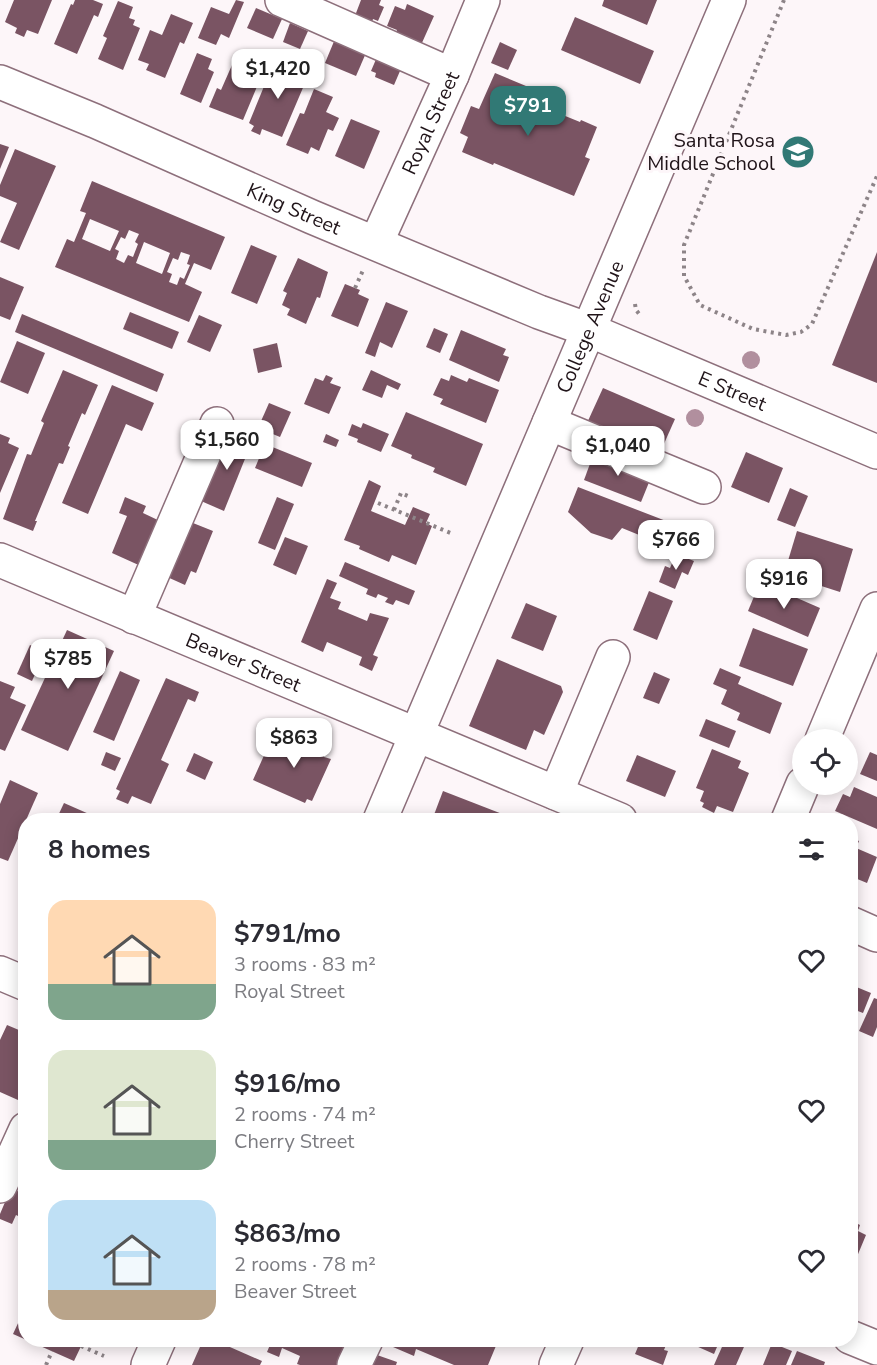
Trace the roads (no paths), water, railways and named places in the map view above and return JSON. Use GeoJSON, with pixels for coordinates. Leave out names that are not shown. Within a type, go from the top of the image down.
{"type":"FeatureCollection","features":[{"type":"Feature","properties":{"kind":"street"},"geometry":{"type":"LineString","coordinates":[[282,0],[452,75]]}},
{"type":"Feature","properties":{"kind":"street","name":"Royal Street"},"geometry":{"type":"LineString","coordinates":[[370,256],[452,75],[483,0]]}},
{"type":"Feature","properties":{"kind":"street","name":"College Avenue"},"geometry":{"type":"LineString","coordinates":[[383,813],[729,0]]}},
{"type":"Feature","properties":{"kind":"street","name":"King Street"},"geometry":{"type":"LineString","coordinates":[[0,82],[94,121],[312,218],[370,256],[589,330]]}},
{"type":"Feature","properties":{"kind":"street","name":"E Street"},"geometry":{"type":"LineString","coordinates":[[589,330],[877,452]]}},
{"type":"Feature","properties":{"kind":"street"},"geometry":{"type":"LineString","coordinates":[[549,423],[704,487]]}},
{"type":"Feature","properties":{"kind":"street"},"geometry":{"type":"LineString","coordinates":[[134,617],[217,424]]}},
{"type":"Feature","properties":{"kind":"street","name":"Beaver Street"},"geometry":{"type":"LineString","coordinates":[[0,560],[556,793],[594,813]]}},
{"type":"Feature","properties":{"kind":"street"},"geometry":{"type":"LineString","coordinates":[[827,729],[877,609]]}},
{"type":"Feature","properties":{"kind":"street"},"geometry":{"type":"LineString","coordinates":[[556,793],[613,657]]}},
{"type":"Feature","properties":{"kind":"street"},"geometry":{"type":"LineString","coordinates":[[791,813],[798,795]]}},
{"type":"Feature","properties":{"kind":"street"},"geometry":{"type":"LineString","coordinates":[[858,927],[877,935]]}},
{"type":"Feature","properties":{"kind":"street"},"geometry":{"type":"LineString","coordinates":[[0,973],[18,981]]}},
{"type":"Feature","properties":{"kind":"street"},"geometry":{"type":"LineString","coordinates":[[0,1186],[18,1147]]}},
{"type":"Feature","properties":{"kind":"street"},"geometry":{"type":"LineString","coordinates":[[858,1340],[877,1348]]}},
{"type":"Feature","properties":{"kind":"street"},"geometry":{"type":"LineString","coordinates":[[148,1365],[156,1347]]}},
{"type":"Feature","properties":{"kind":"street"},"geometry":{"type":"LineString","coordinates":[[354,1365],[363,1347]]}},
{"type":"Feature","properties":{"kind":"street"},"geometry":{"type":"LineString","coordinates":[[556,1365],[564,1347]]}},
{"type":"Feature","properties":{"kind":"place","name":"Santa Rosa Middle School"},"geometry":{"type":"Point","coordinates":[798,152]}}]}
